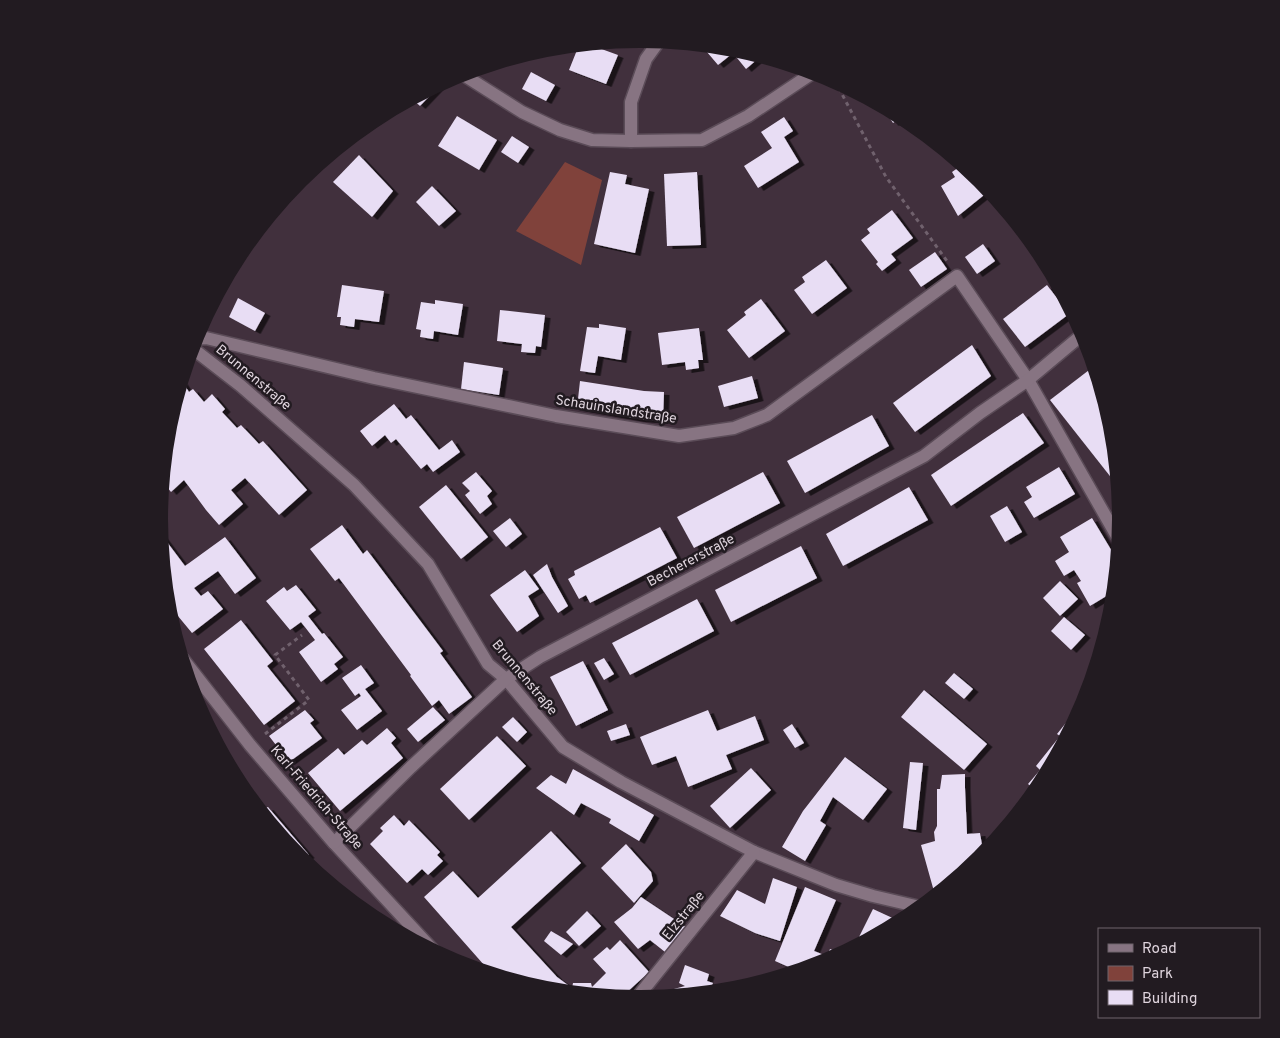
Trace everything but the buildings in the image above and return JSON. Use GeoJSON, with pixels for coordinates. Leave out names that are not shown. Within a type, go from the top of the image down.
{"type":"FeatureCollection","features":[{"type":"Feature","properties":{"kind":"street"},"geometry":{"type":"LineString","coordinates":[[631,140],[631,102],[646,58],[653,48]]}},
{"type":"Feature","properties":{"kind":"street"},"geometry":{"type":"LineString","coordinates":[[470,79],[522,112],[560,130],[592,140],[702,140],[748,116],[805,78]]}},
{"type":"Feature","properties":{"kind":"street"},"geometry":{"type":"LineString","coordinates":[[957,276],[1028,380],[1112,527]]}},
{"type":"Feature","properties":{"kind":"street","name":"Schauinslandstraße"},"geometry":{"type":"LineString","coordinates":[[204,338],[374,378],[556,416],[679,436],[734,428],[767,415],[957,276]]}},
{"type":"Feature","properties":{"kind":"street","name":"Bechererstraße"},"geometry":{"type":"LineString","coordinates":[[334,842],[506,679],[540,657],[924,456],[1028,380],[1076,340]]}},
{"type":"Feature","properties":{"kind":"street","name":"Brunnenstraße"},"geometry":{"type":"LineString","coordinates":[[199,353],[241,386],[354,485],[428,564],[488,664],[506,679],[562,747],[620,782],[754,852],[836,885],[911,905]]}},
{"type":"Feature","properties":{"kind":"street","name":"Karl-Friedrich-Straße"},"geometry":{"type":"LineString","coordinates":[[195,675],[250,745],[334,842],[420,936]]}},
{"type":"Feature","properties":{"kind":"street","name":"Elzstraße"},"geometry":{"type":"LineString","coordinates":[[643,990],[754,852]]}},
{"type":"Feature","properties":{"kind":"path"},"geometry":{"type":"LineString","coordinates":[[840,92],[886,177],[957,276]]}},
{"type":"Feature","properties":{"kind":"path"},"geometry":{"type":"LineString","coordinates":[[250,745],[310,700],[275,655],[302,635]]}},
{"type":"Feature","properties":{"kind":"green space"},"geometry":{"type":"Polygon","coordinates":[[[565,162],[602,180],[581,265],[516,231],[565,162]]]}}]}
